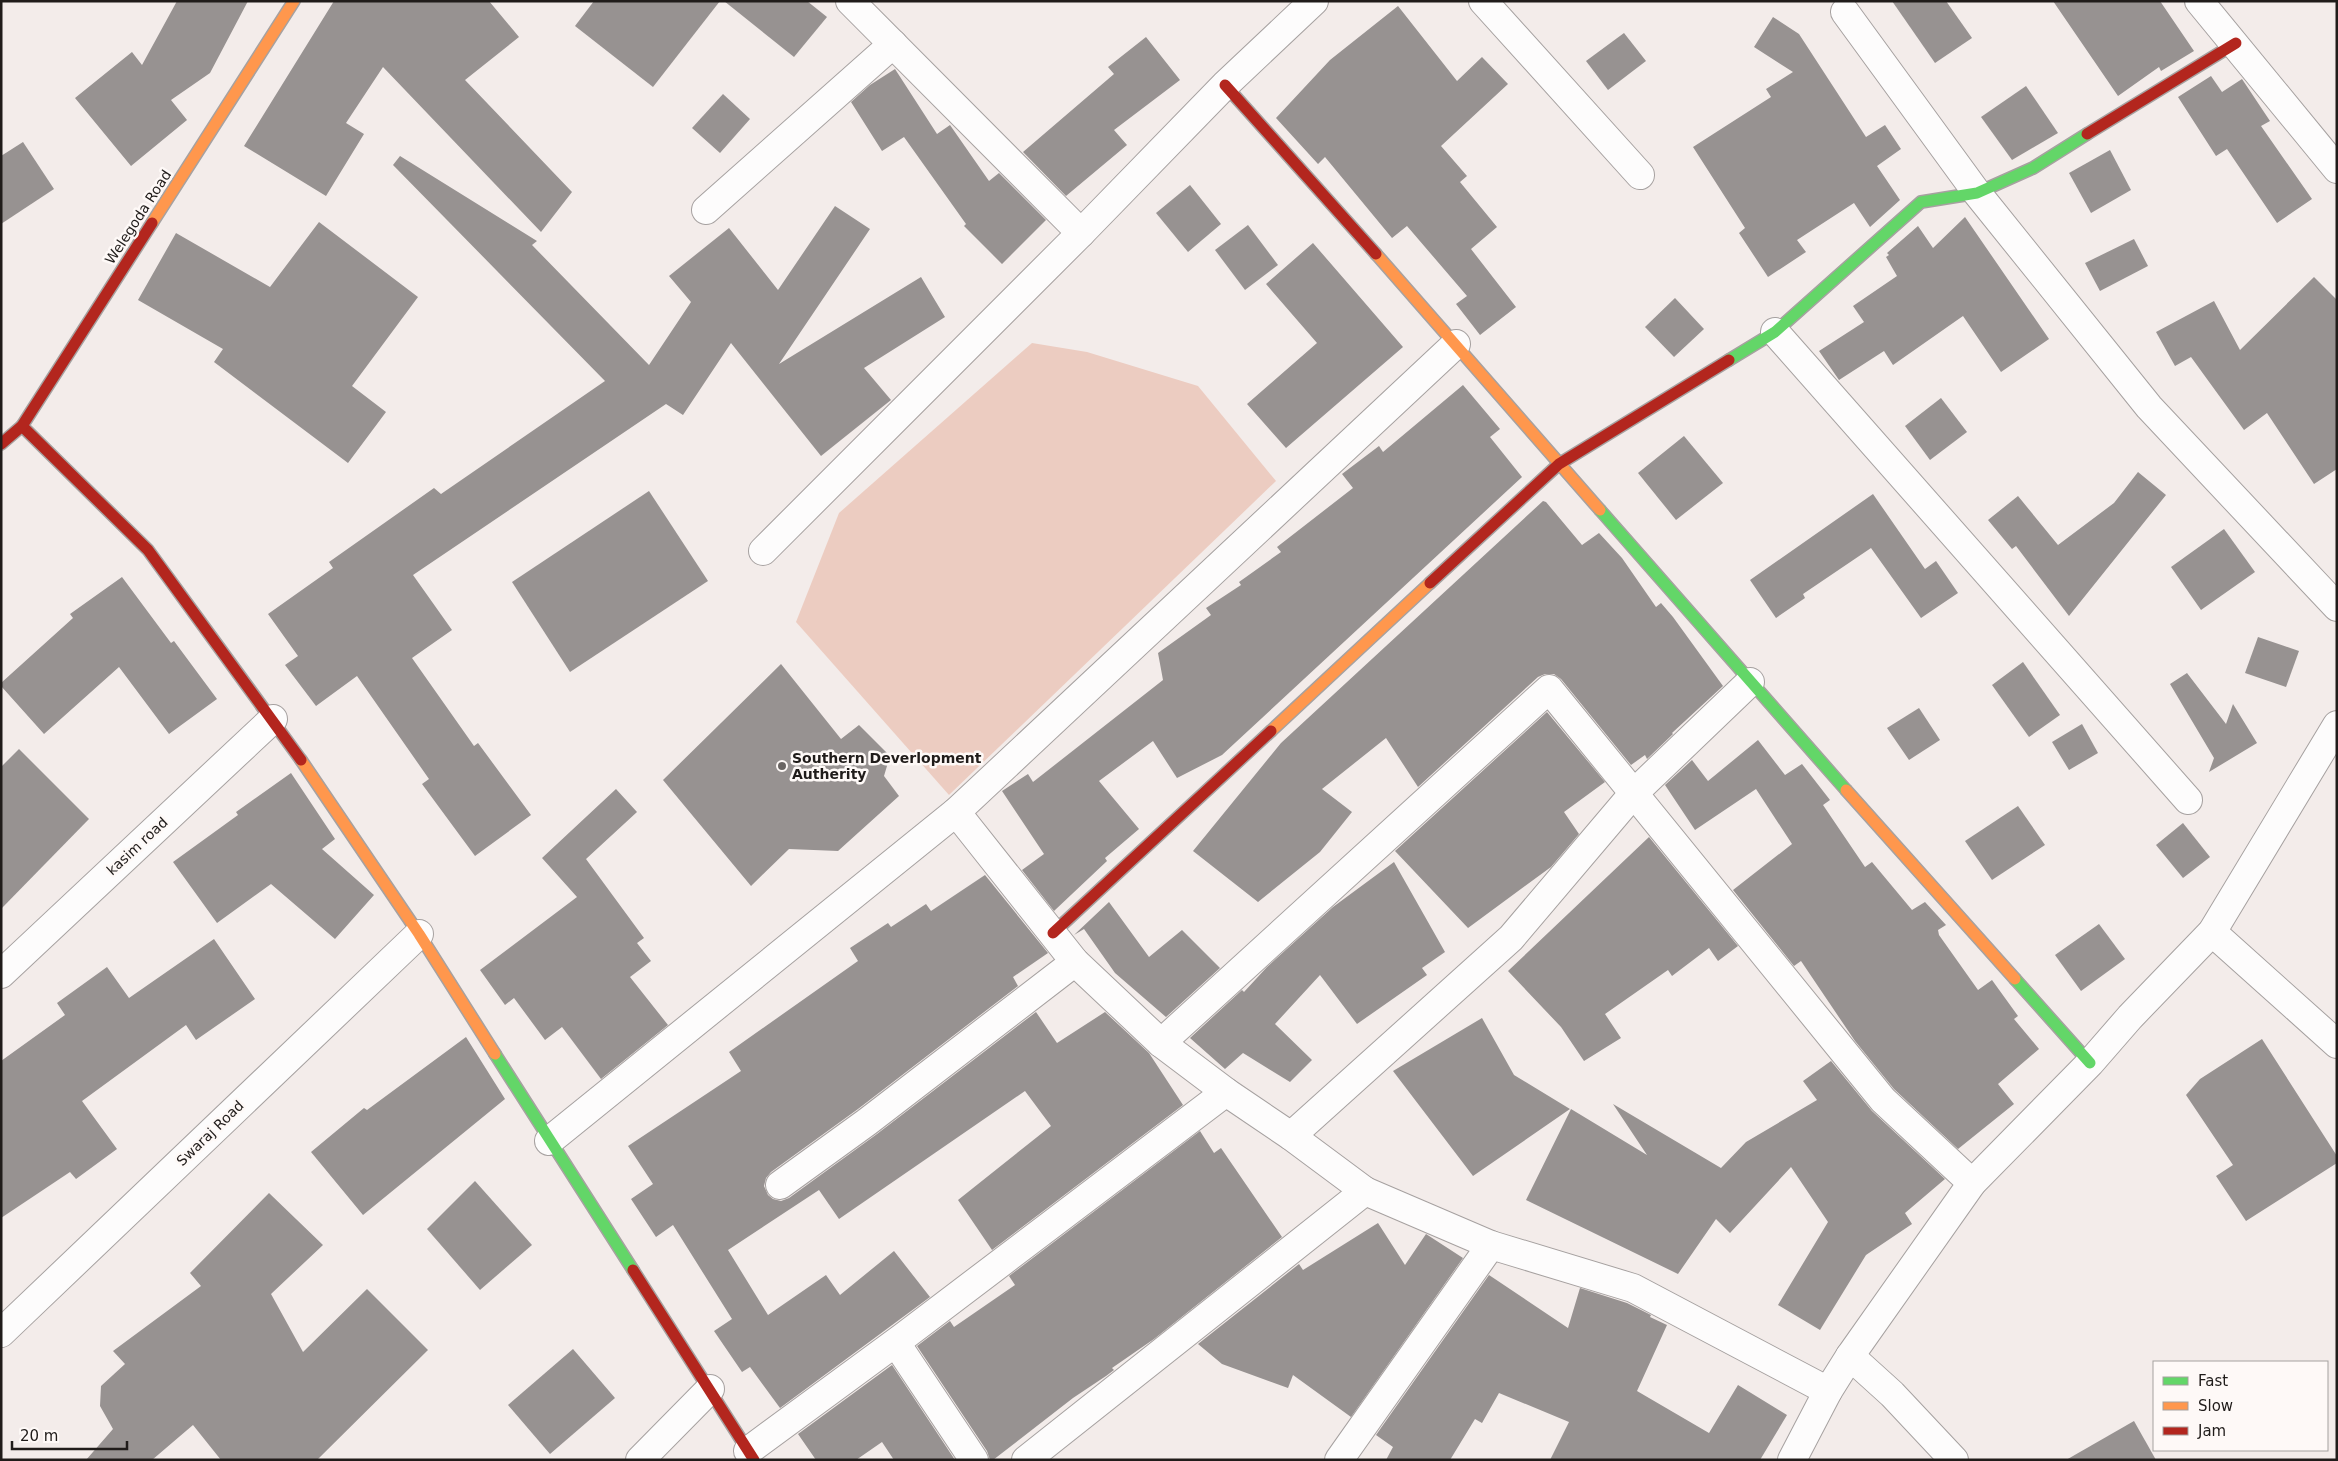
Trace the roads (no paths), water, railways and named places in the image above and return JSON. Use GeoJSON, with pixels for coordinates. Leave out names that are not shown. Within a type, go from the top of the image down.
{"type":"FeatureCollection","features":[{"type":"Feature","properties":{"kind":"street","name":"Welegoda Road"},"geometry":{"type":"LineString","coordinates":[[1,444],[22,426],[294,1]]}},
{"type":"Feature","properties":{"kind":"street"},"geometry":{"type":"LineString","coordinates":[[850,1],[1080,234]]}},
{"type":"Feature","properties":{"kind":"street"},"geometry":{"type":"LineString","coordinates":[[763,551],[1080,234],[1225,85],[1314,1]]}},
{"type":"Feature","properties":{"kind":"street"},"geometry":{"type":"LineString","coordinates":[[1483,1],[1640,175]]}},
{"type":"Feature","properties":{"kind":"street"},"geometry":{"type":"LineString","coordinates":[[2199,1],[2236,43],[2337,169]]}},
{"type":"Feature","properties":{"kind":"street"},"geometry":{"type":"LineString","coordinates":[[1845,12],[1977,193],[2149,407],[2337,607]]}},
{"type":"Feature","properties":{"kind":"street"},"geometry":{"type":"LineString","coordinates":[[1053,933],[1559,464],[1775,332],[1921,202],[1977,193],[2033,168],[2236,43]]}},
{"type":"Feature","properties":{"kind":"street"},"geometry":{"type":"LineString","coordinates":[[706,210],[893,44]]}},
{"type":"Feature","properties":{"kind":"street"},"geometry":{"type":"LineString","coordinates":[[1225,85],[1456,344],[1750,682],[2090,1063]]}},
{"type":"Feature","properties":{"kind":"street"},"geometry":{"type":"LineString","coordinates":[[1775,332],[2188,800]]}},
{"type":"Feature","properties":{"kind":"street"},"geometry":{"type":"LineString","coordinates":[[549,1141],[956,812],[1456,344]]}},
{"type":"Feature","properties":{"kind":"street"},"geometry":{"type":"LineString","coordinates":[[22,426],[148,550],[273,718],[419,934],[549,1141],[751,1455],[1226,1092]]}},
{"type":"Feature","properties":{"kind":"street"},"geometry":{"type":"LineString","coordinates":[[1291,1136],[1511,938],[1633,794],[1750,682]]}},
{"type":"Feature","properties":{"kind":"street"},"geometry":{"type":"LineString","coordinates":[[1161,1043],[1549,689],[1883,1100],[1972,1183]]}},
{"type":"Feature","properties":{"kind":"street","name":"kasim road"},"geometry":{"type":"LineString","coordinates":[[1,974],[273,718]]}},
{"type":"Feature","properties":{"kind":"street"},"geometry":{"type":"LineString","coordinates":[[1792,1460],[1828,1391],[1850,1356],[1972,1183],[2090,1063],[2130,1017],[2212,932],[2337,725]]}},
{"type":"Feature","properties":{"kind":"street"},"geometry":{"type":"LineString","coordinates":[[956,812],[1075,962],[1161,1043],[1365,1191],[1491,1245],[1633,1288],[1828,1391]]}},
{"type":"Feature","properties":{"kind":"street"},"geometry":{"type":"LineString","coordinates":[[2212,932],[2337,1044]]}},
{"type":"Feature","properties":{"kind":"street","name":"Swaraj Road"},"geometry":{"type":"LineString","coordinates":[[1,1333],[419,934]]}},
{"type":"Feature","properties":{"kind":"street"},"geometry":{"type":"LineString","coordinates":[[780,1185],[867,1122],[1075,962]]}},
{"type":"Feature","properties":{"kind":"street"},"geometry":{"type":"LineString","coordinates":[[1026,1460],[1365,1191]]}},
{"type":"Feature","properties":{"kind":"street"},"geometry":{"type":"LineString","coordinates":[[1339,1460],[1491,1245]]}},
{"type":"Feature","properties":{"kind":"street"},"geometry":{"type":"LineString","coordinates":[[896,1343],[974,1460]]}},
{"type":"Feature","properties":{"kind":"street"},"geometry":{"type":"LineString","coordinates":[[1850,1356],[1892,1394],[1954,1460]]}},
{"type":"Feature","properties":{"kind":"street"},"geometry":{"type":"LineString","coordinates":[[640,1460],[710,1389]]}},
{"type":"Feature","properties":{"kind":"place","name":"Southern Deverlopment Autherity"},"geometry":{"type":"Point","coordinates":[782,766]}}]}
